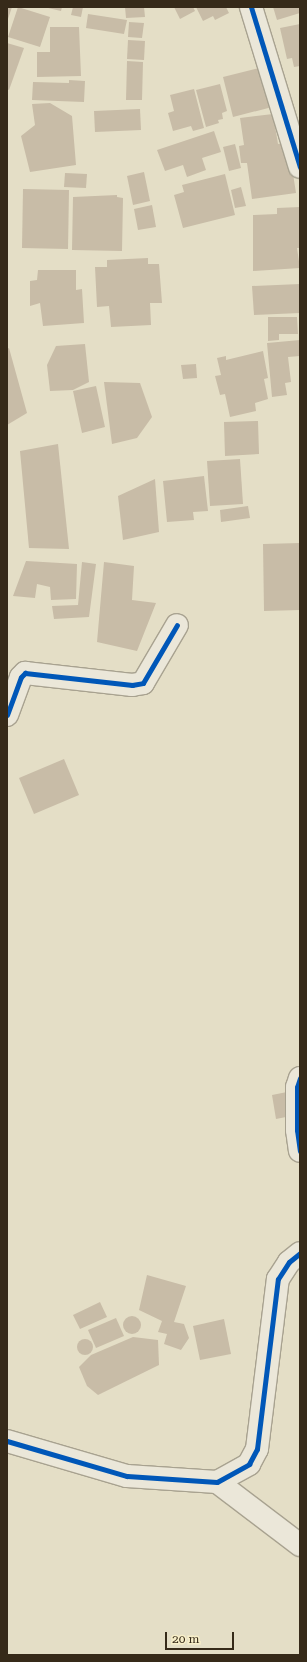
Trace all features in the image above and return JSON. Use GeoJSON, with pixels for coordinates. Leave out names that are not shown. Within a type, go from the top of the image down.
{"type":"FeatureCollection","features":[{"type":"Feature","properties":{"kind":"street"},"geometry":{"type":"LineString","coordinates":[[251,7],[300,167]]}},
{"type":"Feature","properties":{"kind":"street"},"geometry":{"type":"LineString","coordinates":[[7,715],[21,677],[25,673],[132,685],[147,681],[177,625]]}},
{"type":"Feature","properties":{"kind":"street"},"geometry":{"type":"LineString","coordinates":[[300,1078],[297,1087],[297,1130],[300,1151]]}},
{"type":"Feature","properties":{"kind":"street"},"geometry":{"type":"LineString","coordinates":[[7,1441],[127,1476],[217,1482],[249,1464],[257,1449],[278,1279],[290,1262],[300,1253]]}},
{"type":"Feature","properties":{"kind":"street"},"geometry":{"type":"LineString","coordinates":[[217,1482],[300,1545]]}},
{"type":"Feature","properties":{"kind":"building"},"geometry":{"type":"Polygon","coordinates":[[[7,7],[12,7],[7,22],[7,7]]]}},
{"type":"Feature","properties":{"kind":"building"},"geometry":{"type":"Polygon","coordinates":[[[18,7],[50,17],[40,47],[8,37],[18,7]]]}},
{"type":"Feature","properties":{"kind":"building"},"geometry":{"type":"Polygon","coordinates":[[[44,7],[62,7],[61,11],[44,7]]]}},
{"type":"Feature","properties":{"kind":"building"},"geometry":{"type":"Polygon","coordinates":[[[73,7],[83,7],[81,17],[71,15],[73,7]]]}},
{"type":"Feature","properties":{"kind":"building"},"geometry":{"type":"Polygon","coordinates":[[[125,7],[144,7],[145,17],[126,18],[125,7]]]}},
{"type":"Feature","properties":{"kind":"building"},"geometry":{"type":"Polygon","coordinates":[[[174,7],[193,7],[195,11],[180,19],[174,7]]]}},
{"type":"Feature","properties":{"kind":"building"},"geometry":{"type":"Polygon","coordinates":[[[196,7],[226,7],[229,13],[215,20],[213,16],[203,21],[196,7]]]}},
{"type":"Feature","properties":{"kind":"building"},"geometry":{"type":"Polygon","coordinates":[[[273,7],[300,7],[300,13],[277,20],[273,7]]]}},
{"type":"Feature","properties":{"kind":"building"},"geometry":{"type":"Polygon","coordinates":[[[88,14],[127,20],[124,34],[86,28],[88,14]]]}},
{"type":"Feature","properties":{"kind":"building"},"geometry":{"type":"Polygon","coordinates":[[[129,22],[144,23],[142,38],[128,37],[129,22]]]}},
{"type":"Feature","properties":{"kind":"building"},"geometry":{"type":"Polygon","coordinates":[[[300,24],[300,66],[294,67],[292,58],[287,59],[280,28],[300,24]]]}},
{"type":"Feature","properties":{"kind":"building"},"geometry":{"type":"Polygon","coordinates":[[[50,27],[79,27],[81,76],[37,77],[37,52],[50,52],[50,27]]]}},
{"type":"Feature","properties":{"kind":"building"},"geometry":{"type":"Polygon","coordinates":[[[128,40],[145,41],[144,60],[127,59],[128,40]]]}},
{"type":"Feature","properties":{"kind":"building"},"geometry":{"type":"Polygon","coordinates":[[[7,43],[24,48],[9,90],[7,89],[7,43]]]}},
{"type":"Feature","properties":{"kind":"building"},"geometry":{"type":"Polygon","coordinates":[[[127,61],[143,62],[142,100],[126,100],[127,61]]]}},
{"type":"Feature","properties":{"kind":"building"},"geometry":{"type":"Polygon","coordinates":[[[267,66],[276,106],[233,117],[223,77],[267,66]]]}},
{"type":"Feature","properties":{"kind":"building"},"geometry":{"type":"Polygon","coordinates":[[[69,80],[85,81],[84,102],[32,100],[33,82],[69,83],[69,80]]]}},
{"type":"Feature","properties":{"kind":"building"},"geometry":{"type":"Polygon","coordinates":[[[220,84],[227,111],[222,113],[223,119],[218,120],[219,123],[206,127],[196,90],[220,84]]]}},
{"type":"Feature","properties":{"kind":"building"},"geometry":{"type":"Polygon","coordinates":[[[194,89],[204,128],[193,131],[191,126],[173,131],[168,113],[174,111],[170,95],[194,89]]]}},
{"type":"Feature","properties":{"kind":"building"},"geometry":{"type":"Polygon","coordinates":[[[50,103],[72,116],[76,165],[30,172],[21,136],[35,125],[32,104],[50,103]]]}},
{"type":"Feature","properties":{"kind":"building"},"geometry":{"type":"Polygon","coordinates":[[[140,109],[141,130],[95,132],[94,111],[140,109]]]}},
{"type":"Feature","properties":{"kind":"building"},"geometry":{"type":"Polygon","coordinates":[[[273,114],[278,144],[288,142],[296,193],[252,199],[247,163],[241,163],[239,146],[244,145],[240,118],[273,114]]]}},
{"type":"Feature","properties":{"kind":"building"},"geometry":{"type":"Polygon","coordinates":[[[214,131],[221,152],[202,158],[206,170],[187,177],[183,165],[165,171],[157,150],[214,131]]]}},
{"type":"Feature","properties":{"kind":"building"},"geometry":{"type":"Polygon","coordinates":[[[235,144],[241,168],[229,171],[223,147],[235,144]]]}},
{"type":"Feature","properties":{"kind":"building"},"geometry":{"type":"Polygon","coordinates":[[[144,172],[150,201],[133,205],[127,176],[144,172]]]}},
{"type":"Feature","properties":{"kind":"building"},"geometry":{"type":"Polygon","coordinates":[[[65,173],[87,174],[86,188],[64,187],[65,173]]]}},
{"type":"Feature","properties":{"kind":"building"},"geometry":{"type":"Polygon","coordinates":[[[225,174],[235,215],[183,228],[174,195],[184,192],[182,185],[225,174]]]}},
{"type":"Feature","properties":{"kind":"building"},"geometry":{"type":"Polygon","coordinates":[[[241,187],[246,206],[235,208],[231,190],[241,187]]]}},
{"type":"Feature","properties":{"kind":"building"},"geometry":{"type":"Polygon","coordinates":[[[23,189],[69,190],[68,249],[22,248],[23,189]]]}},
{"type":"Feature","properties":{"kind":"building"},"geometry":{"type":"Polygon","coordinates":[[[117,195],[117,197],[123,198],[122,251],[72,250],[73,197],[117,195]]]}},
{"type":"Feature","properties":{"kind":"building"},"geometry":{"type":"Polygon","coordinates":[[[152,205],[156,227],[138,230],[134,209],[152,205]]]}},
{"type":"Feature","properties":{"kind":"building"},"geometry":{"type":"Polygon","coordinates":[[[300,207],[300,248],[297,248],[300,268],[253,271],[253,215],[277,214],[277,208],[300,207]]]}},
{"type":"Feature","properties":{"kind":"building"},"geometry":{"type":"Polygon","coordinates":[[[148,258],[148,264],[159,264],[162,303],[150,303],[151,325],[111,327],[109,306],[97,307],[95,267],[107,267],[107,260],[148,258]]]}},
{"type":"Feature","properties":{"kind":"building"},"geometry":{"type":"Polygon","coordinates":[[[38,270],[76,270],[76,290],[82,289],[84,323],[43,326],[40,303],[30,306],[30,281],[37,280],[38,270]]]}},
{"type":"Feature","properties":{"kind":"building"},"geometry":{"type":"Polygon","coordinates":[[[300,284],[300,313],[254,315],[252,286],[300,284]]]}},
{"type":"Feature","properties":{"kind":"building"},"geometry":{"type":"Polygon","coordinates":[[[268,317],[297,317],[298,334],[279,334],[279,340],[268,341],[268,317]]]}},
{"type":"Feature","properties":{"kind":"building"},"geometry":{"type":"Polygon","coordinates":[[[300,340],[300,356],[288,357],[291,382],[285,383],[287,395],[272,397],[267,343],[300,340]]]}},
{"type":"Feature","properties":{"kind":"building"},"geometry":{"type":"Polygon","coordinates":[[[85,344],[89,382],[73,390],[50,391],[47,365],[56,346],[85,344]]]}},
{"type":"Feature","properties":{"kind":"building"},"geometry":{"type":"Polygon","coordinates":[[[9,348],[27,413],[7,425],[7,349],[9,348]]]}},
{"type":"Feature","properties":{"kind":"building"},"geometry":{"type":"Polygon","coordinates":[[[263,351],[268,378],[264,379],[268,399],[255,403],[256,411],[230,417],[225,394],[220,395],[215,376],[221,375],[217,358],[226,356],[226,360],[263,351]]]}},
{"type":"Feature","properties":{"kind":"building"},"geometry":{"type":"Polygon","coordinates":[[[196,364],[197,378],[183,379],[181,365],[196,364]]]}},
{"type":"Feature","properties":{"kind":"building"},"geometry":{"type":"Polygon","coordinates":[[[104,382],[140,383],[152,417],[137,438],[112,444],[104,382]]]}},
{"type":"Feature","properties":{"kind":"building"},"geometry":{"type":"Polygon","coordinates":[[[96,386],[105,427],[82,433],[73,391],[96,386]]]}},
{"type":"Feature","properties":{"kind":"building"},"geometry":{"type":"Polygon","coordinates":[[[258,421],[259,454],[225,456],[224,422],[258,421]]]}},
{"type":"Feature","properties":{"kind":"building"},"geometry":{"type":"Polygon","coordinates":[[[58,444],[69,549],[29,548],[20,451],[58,444]]]}},
{"type":"Feature","properties":{"kind":"building"},"geometry":{"type":"Polygon","coordinates":[[[240,459],[243,504],[210,506],[207,461],[240,459]]]}},
{"type":"Feature","properties":{"kind":"building"},"geometry":{"type":"Polygon","coordinates":[[[204,476],[208,511],[193,512],[194,520],[167,522],[163,481],[204,476]]]}},
{"type":"Feature","properties":{"kind":"building"},"geometry":{"type":"Polygon","coordinates":[[[155,479],[159,532],[123,540],[118,496],[155,479]]]}},
{"type":"Feature","properties":{"kind":"building"},"geometry":{"type":"Polygon","coordinates":[[[248,506],[250,518],[221,522],[220,510],[248,506]]]}},
{"type":"Feature","properties":{"kind":"building"},"geometry":{"type":"Polygon","coordinates":[[[300,543],[300,610],[264,611],[263,544],[300,543]]]}},
{"type":"Feature","properties":{"kind":"building"},"geometry":{"type":"Polygon","coordinates":[[[26,561],[77,564],[76,599],[51,600],[50,587],[37,584],[35,598],[13,596],[26,561]]]}},
{"type":"Feature","properties":{"kind":"building"},"geometry":{"type":"Polygon","coordinates":[[[82,562],[96,564],[89,617],[54,619],[52,606],[78,605],[82,562]]]}},
{"type":"Feature","properties":{"kind":"building"},"geometry":{"type":"Polygon","coordinates":[[[104,562],[134,566],[132,600],[156,603],[137,651],[97,642],[104,562]]]}},
{"type":"Feature","properties":{"kind":"building"},"geometry":{"type":"Polygon","coordinates":[[[64,759],[79,795],[34,814],[19,778],[64,759]]]}},
{"type":"Feature","properties":{"kind":"building"},"geometry":{"type":"Polygon","coordinates":[[[287,1092],[291,1116],[276,1119],[272,1095],[287,1092]]]}},
{"type":"Feature","properties":{"kind":"building"},"geometry":{"type":"Polygon","coordinates":[[[147,1275],[186,1286],[174,1322],[184,1324],[189,1338],[181,1350],[164,1344],[167,1334],[158,1332],[162,1321],[139,1310],[147,1275]]]}},
{"type":"Feature","properties":{"kind":"building"},"geometry":{"type":"Polygon","coordinates":[[[100,1302],[107,1317],[80,1329],[73,1315],[100,1302]]]}},
{"type":"Feature","properties":{"kind":"building"},"geometry":{"type":"Polygon","coordinates":[[[132,1316],[138,1319],[141,1325],[138,1331],[132,1334],[126,1331],[123,1325],[126,1319],[132,1316]]]}},
{"type":"Feature","properties":{"kind":"building"},"geometry":{"type":"Polygon","coordinates":[[[116,1318],[124,1336],[96,1348],[88,1330],[116,1318]]]}},
{"type":"Feature","properties":{"kind":"building"},"geometry":{"type":"Polygon","coordinates":[[[224,1319],[231,1354],[200,1360],[193,1326],[224,1319]]]}},
{"type":"Feature","properties":{"kind":"building"},"geometry":{"type":"Polygon","coordinates":[[[133,1337],[158,1340],[159,1365],[98,1395],[87,1386],[79,1367],[91,1355],[133,1337]]]}},
{"type":"Feature","properties":{"kind":"building"},"geometry":{"type":"Polygon","coordinates":[[[85,1339],[92,1344],[93,1347],[88,1354],[85,1355],[78,1350],[77,1347],[82,1340],[85,1339]]]}},
{"type":"Feature","properties":{"kind":"cycle path"},"geometry":{"type":"LineString","coordinates":[[251,7],[300,167]]}},
{"type":"Feature","properties":{"kind":"cycle path"},"geometry":{"type":"LineString","coordinates":[[7,715],[21,677],[25,673],[132,685],[143,683],[177,625]]}},
{"type":"Feature","properties":{"kind":"cycle path"},"geometry":{"type":"LineString","coordinates":[[300,1078],[297,1087],[297,1130],[300,1151]]}},
{"type":"Feature","properties":{"kind":"cycle path"},"geometry":{"type":"LineString","coordinates":[[7,1441],[127,1476],[217,1482],[249,1464],[257,1449],[278,1279],[289,1262],[300,1253]]}}]}
